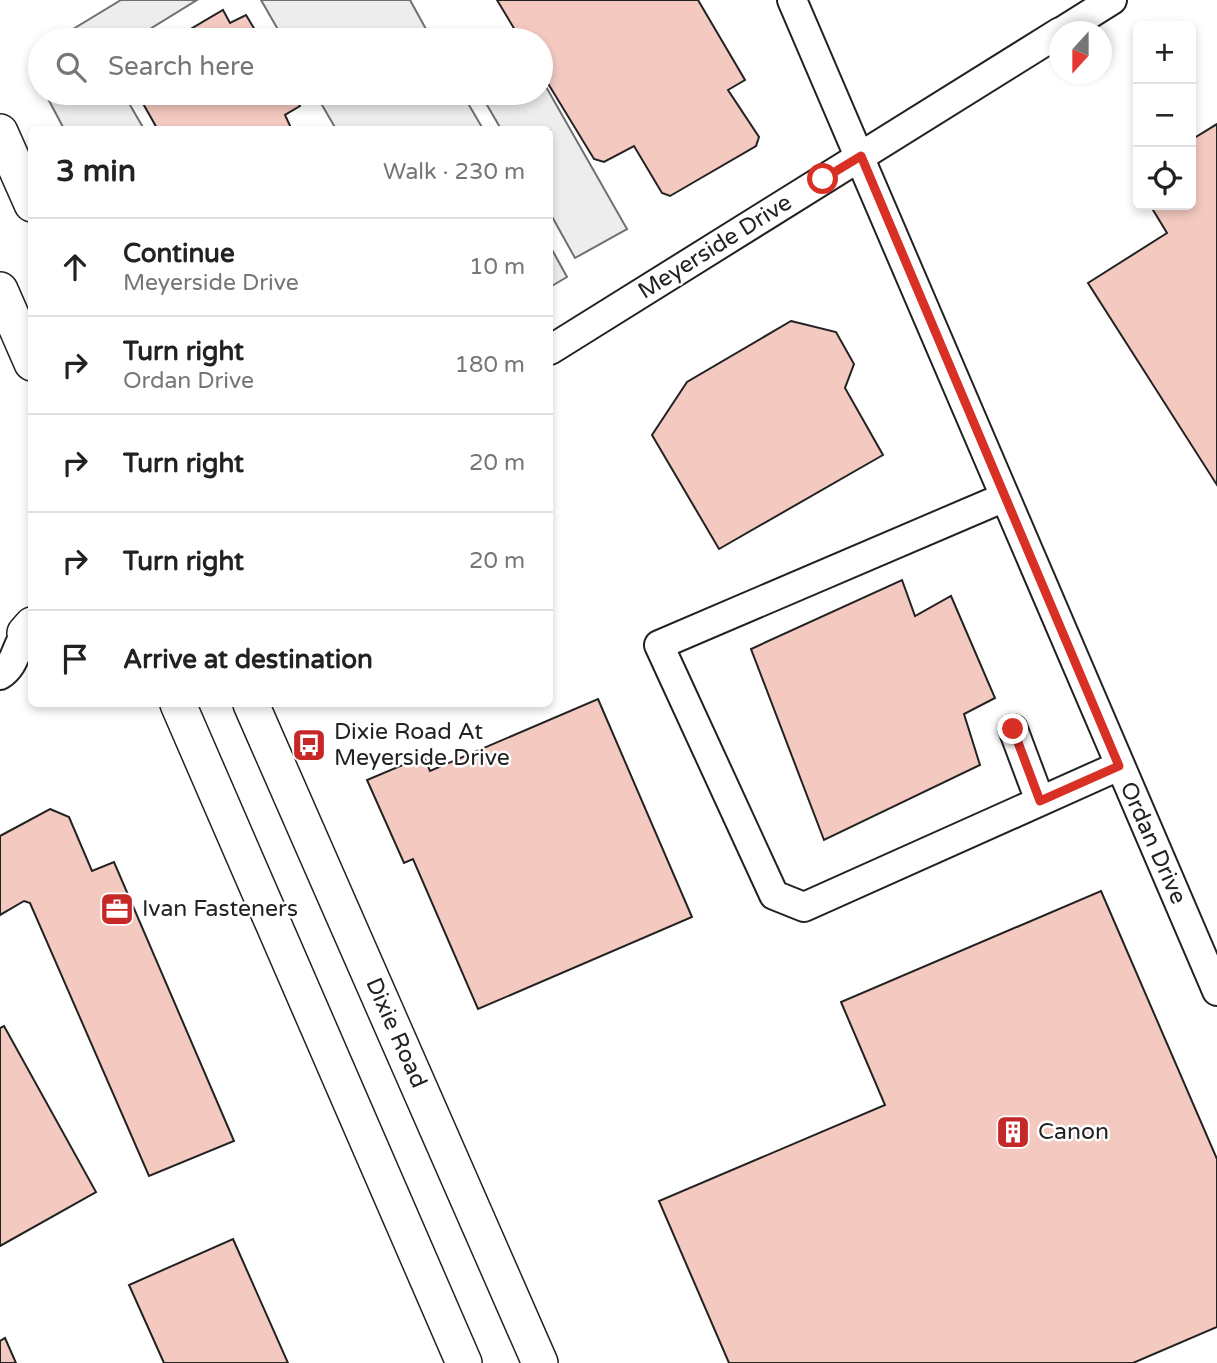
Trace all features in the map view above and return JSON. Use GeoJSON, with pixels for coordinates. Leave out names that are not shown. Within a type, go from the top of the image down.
{"type":"FeatureCollection","features":[{"type":"Feature","properties":{"kind":"main road"},"geometry":{"type":"LineString","coordinates":[[0,132],[28,195]]}},
{"type":"Feature","properties":{"kind":"main road"},"geometry":{"type":"LineString","coordinates":[[0,290],[28,354]]}},
{"type":"Feature","properties":{"kind":"main road"},"geometry":{"type":"LineString","coordinates":[[179,707],[464,1363]]}},
{"type":"Feature","properties":{"kind":"main road","name":"Dixie Road"},"geometry":{"type":"LineString","coordinates":[[252,707],[540,1363]]}},
{"type":"Feature","properties":{"kind":"street","name":"Ordan Drive"},"geometry":{"type":"LineString","coordinates":[[792,0],[1217,991]]}},
{"type":"Feature","properties":{"kind":"street","name":"Meyerside Drive"},"geometry":{"type":"LineString","coordinates":[[1078,21],[1112,0]]}},
{"type":"Feature","properties":{"kind":"street","name":"Meyerside Drive"},"geometry":{"type":"LineString","coordinates":[[553,348],[1049,39]]}},
{"type":"Feature","properties":{"kind":"street"},"geometry":{"type":"LineString","coordinates":[[1005,497],[659,645],[774,895],[804,907],[1119,766]]}},
{"type":"Feature","properties":{"kind":"street"},"geometry":{"type":"LineString","coordinates":[[14,671],[28,632]]}},
{"type":"Feature","properties":{"kind":"street"},"geometry":{"type":"LineString","coordinates":[[1013,729],[1040,801]]}},
{"type":"Feature","properties":{"kind":"shaded area"},"geometry":{"type":"Polygon","coordinates":[[[121,0],[197,0],[152,28],[75,28],[121,0]]]}},
{"type":"Feature","properties":{"kind":"shaded area"},"geometry":{"type":"Polygon","coordinates":[[[261,0],[410,0],[425,28],[277,28],[261,0]]]}},
{"type":"Feature","properties":{"kind":"shaded area"},"geometry":{"type":"Polygon","coordinates":[[[553,99],[627,229],[575,258],[553,218],[553,126],[499,126],[487,105],[553,105],[553,99]]]}},
{"type":"Feature","properties":{"kind":"shaded area"},"geometry":{"type":"Polygon","coordinates":[[[51,105],[130,105],[142,126],[62,126],[51,105]]]}},
{"type":"Feature","properties":{"kind":"shaded area"},"geometry":{"type":"Polygon","coordinates":[[[322,105],[469,105],[481,126],[334,126],[322,105]]]}},
{"type":"Feature","properties":{"kind":"shaded area"},"geometry":{"type":"Polygon","coordinates":[[[553,251],[567,277],[553,285],[553,251]]]}},
{"type":"Feature","properties":{"kind":"building"},"geometry":{"type":"Polygon","coordinates":[[[497,0],[698,0],[745,80],[728,90],[759,137],[756,146],[670,196],[662,193],[634,146],[604,162],[594,159],[553,92],[553,28],[514,28],[497,0]]]}},
{"type":"Feature","properties":{"kind":"building"},"geometry":{"type":"Polygon","coordinates":[[[223,10],[230,23],[246,15],[254,28],[192,28],[223,10]]]}},
{"type":"Feature","properties":{"kind":"building"},"geometry":{"type":"Polygon","coordinates":[[[144,105],[300,106],[285,115],[290,126],[156,126],[144,105]]]}},
{"type":"Feature","properties":{"kind":"building"},"geometry":{"type":"Polygon","coordinates":[[[1217,124],[1217,485],[1088,283],[1167,233],[1153,210],[1196,210],[1196,137],[1217,124]]]}},
{"type":"Feature","properties":{"kind":"building"},"geometry":{"type":"Polygon","coordinates":[[[791,321],[836,332],[854,364],[845,388],[883,455],[719,549],[652,435],[687,382],[791,321]]]}},
{"type":"Feature","properties":{"kind":"building"},"geometry":{"type":"Polygon","coordinates":[[[902,580],[915,616],[951,596],[995,698],[964,714],[980,765],[824,840],[751,649],[902,580]]]}},
{"type":"Feature","properties":{"kind":"building"},"geometry":{"type":"Polygon","coordinates":[[[598,699],[692,917],[478,1009],[413,859],[404,863],[367,780],[424,756],[430,771],[598,699]]]}},
{"type":"Feature","properties":{"kind":"building"},"geometry":{"type":"Polygon","coordinates":[[[50,809],[69,817],[92,871],[114,862],[234,1141],[149,1176],[30,903],[24,901],[0,915],[0,836],[50,809]]]}},
{"type":"Feature","properties":{"kind":"building","name":"Canon"},"geometry":{"type":"Polygon","coordinates":[[[1101,891],[1217,1159],[1217,1327],[1133,1363],[729,1363],[659,1201],[885,1105],[841,1002],[1101,891]]]}},
{"type":"Feature","properties":{"kind":"building"},"geometry":{"type":"Polygon","coordinates":[[[4,1026],[96,1192],[0,1246],[0,1028],[4,1026]]]}},
{"type":"Feature","properties":{"kind":"building"},"geometry":{"type":"Polygon","coordinates":[[[233,1239],[288,1363],[164,1363],[129,1285],[233,1239]]]}},
{"type":"Feature","properties":{"kind":"building"},"geometry":{"type":"Polygon","coordinates":[[[5,1338],[16,1363],[0,1363],[0,1341],[5,1338]]]}},
{"type":"Feature","properties":{"kind":"place","name":"Dixie Road At Meyerside Drive"},"geometry":{"type":"Point","coordinates":[309,745]}},
{"type":"Feature","properties":{"kind":"place","name":"Ivan Fasteners"},"geometry":{"type":"Point","coordinates":[117,909]}},
{"type":"Feature","properties":{"kind":"place","name":"Canon"},"geometry":{"type":"Point","coordinates":[1013,1132]}},
{"type":"Feature","properties":{"kind":"route"},"geometry":{"type":"LineString","coordinates":[[823,179],[861,156],[1119,766],[1040,801],[1013,729]]}}]}
